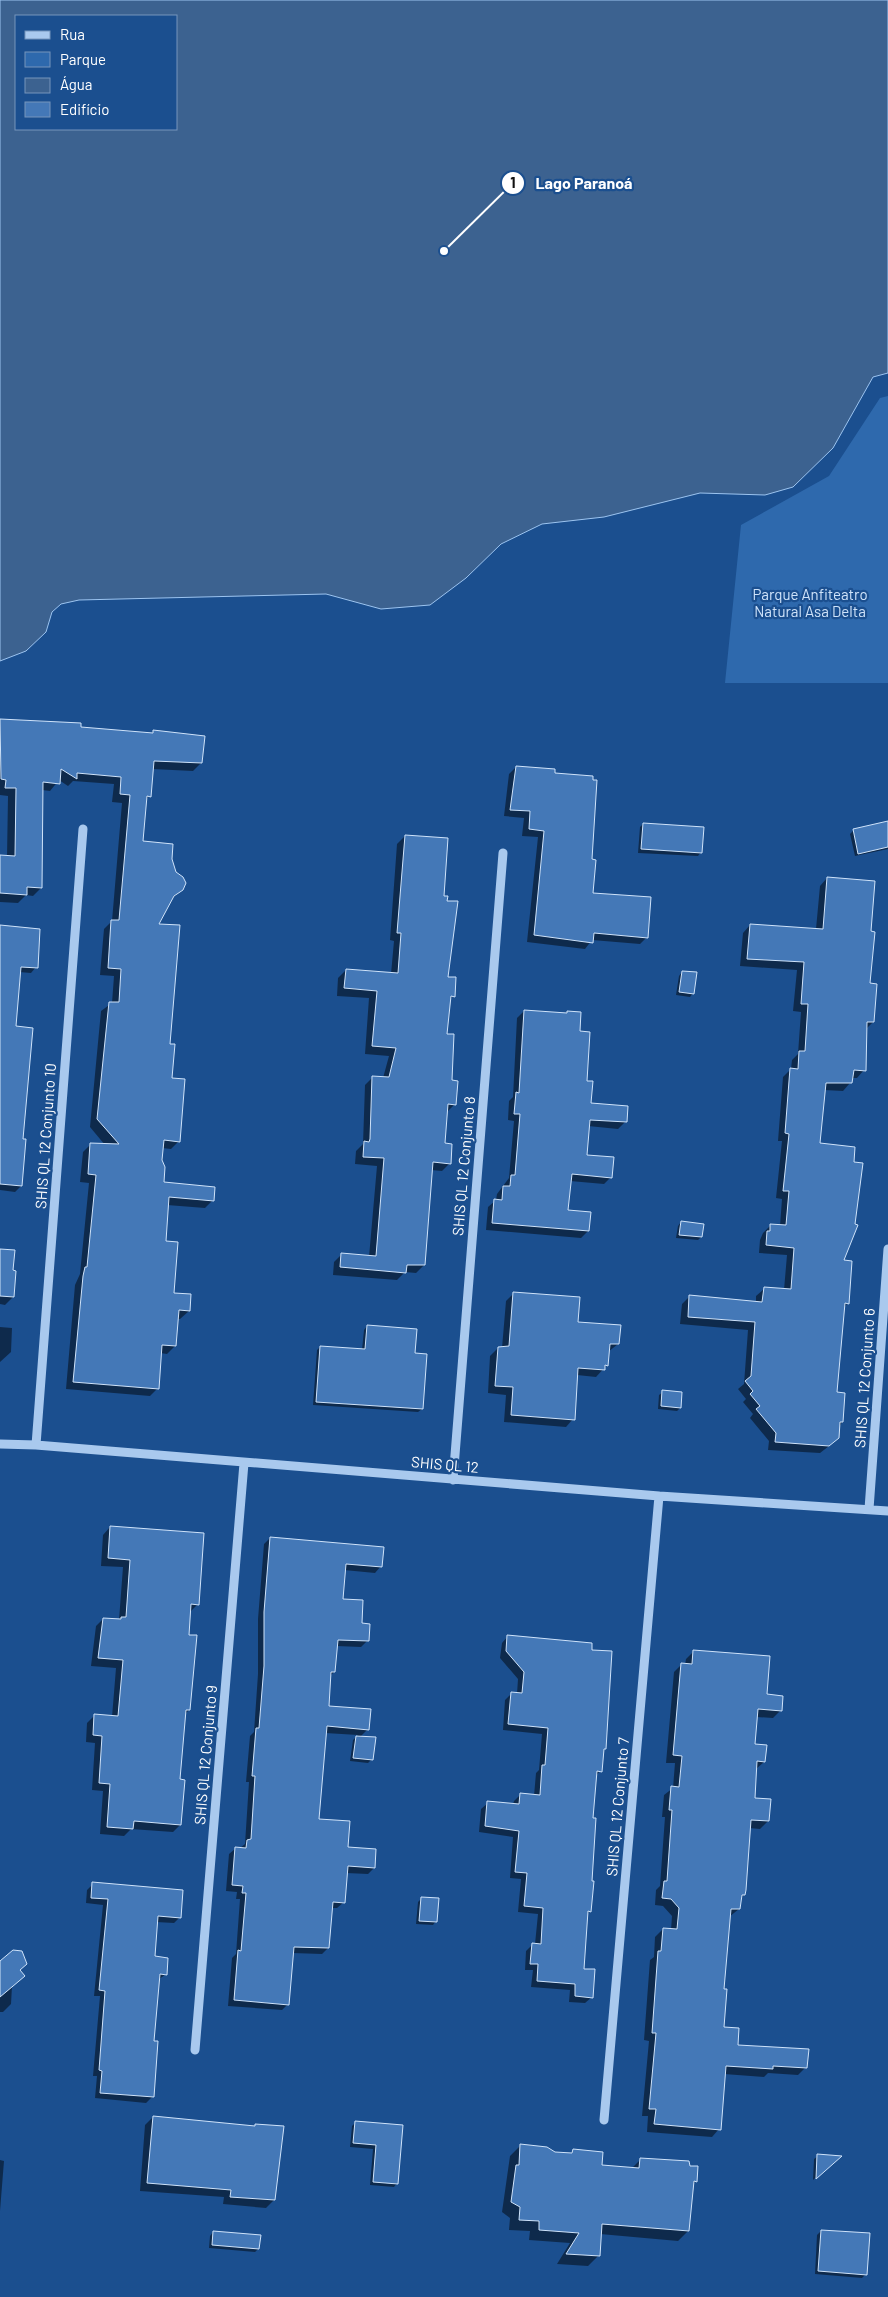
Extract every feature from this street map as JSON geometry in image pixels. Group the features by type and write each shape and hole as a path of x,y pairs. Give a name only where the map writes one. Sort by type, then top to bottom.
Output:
{"street":[{"name":"SHIS QL 12 Conjunto 10","path":"36,1445 84,829"},
{"name":"SHIS QL 12 Conjunto 8","path":"453,1480 503,853"},
{"name":"SHIS QL 12 Conjunto 6","path":"869,1509 888,1249"},
{"name":"SHIS QL 12","path":"0,1444 36,1445 659,1496 888,1511"},
{"name":"SHIS QL 12 Conjunto 9","path":"195,2050 244,1463"},
{"name":"SHIS QL 12 Conjunto 7","path":"604,2120 659,1496"}],"green space":[{"name":"Parque Anfiteatro Natural Asa Delta","path":"888,396 888,683 725,683 741,525 829,476 880,398"}],"water":[{"path":"0,0 888,0 888,373 873,377 833,448 793,487 765,495 700,493 604,517 542,524 501,544 466,578 430,605 381,609 326,594 79,600 61,604 52,612 46,632 26,651 0,661"}],"building":[{"path":"0,719 81,723 81,727 153,733 153,730 205,736 202,763 154,761 151,797 147,796 143,841 173,844 172,859 176,872 183,877 186,883 183,890 174,896 159,924 180,925 170,1044 175,1044 172,1078 185,1079 180,1142 164,1140 162,1160 165,1167 164,1182 215,1187 214,1201 169,1197 166,1241 178,1242 174,1293 191,1294 190,1311 179,1310 176,1346 162,1345 159,1389 73,1382 83,1276 85,1267 87,1267 96,1175 88,1174 90,1143 119,1144 97,1119 109,1002 119,1002 121,969 108,968 111,920 119,920 130,795 120,794 121,777 77,773 77,779 61,769 60,784 43,782 42,888 27,887 27,895 0,893 0,855 15,856 16,788 5,788 6,780 1,779"},
{"path":"516,766 555,769 555,773 593,776 593,780 597,780 592,859 596,860 593,893 651,897 648,938 594,933 593,943 534,935 544,831 529,829 530,811 510,810"},
{"path":"888,821 888,847 858,854 853,829"},
{"path":"643,823 704,827 702,853 641,849"},
{"path":"405,835 448,838 444,896 448,896 447,901 458,901 448,977 456,977 455,997 451,996 447,1034 454,1034 452,1080 458,1081 456,1105 448,1104 445,1143 452,1144 451,1164 433,1162 425,1265 407,1265 406,1273 340,1267 341,1253 376,1256 384,1158 363,1157 364,1141 369,1142 370,1139 372,1076 389,1077 396,1048 372,1046 377,991 344,988 346,969 398,973 401,933 397,933"},
{"path":"827,877 875,881 871,931 875,932 870,983 877,984 874,1022 867,1022 866,1071 854,1070 852,1083 826,1083 820,1143 855,1147 854,1162 863,1163 855,1224 858,1225 844,1260 852,1261 849,1304 845,1303 837,1392 845,1393 843,1422 840,1422 839,1438 829,1446 775,1442 776,1433 756,1409 760,1406 750,1394 753,1391 745,1381 751,1376 755,1322 688,1317 689,1295 762,1302 764,1287 791,1289 794,1248 766,1245 767,1231 770,1231 770,1224 786,1225 789,1191 783,1191 789,1134 785,1133 790,1068 798,1069 799,1051 805,1051 808,1004 801,1004 804,962 747,959 750,924 823,929"},
{"path":"0,925 40,929 38,968 21,967 16,1026 33,1028 23,1139 26,1139 22,1186 0,1184"},
{"path":"682,971 697,972 694,994 679,992"},
{"path":"524,1010 581,1012 580,1031 590,1032 587,1081 593,1081 591,1103 628,1106 627,1122 590,1120 587,1155 614,1157 612,1178 572,1174 568,1210 591,1212 589,1231 492,1223 494,1199 502,1200 503,1186 510,1186 511,1175 515,1175 520,1114 514,1114 516,1092 519,1093"},
{"path":"681,1221 704,1224 702,1237 679,1235"},
{"path":"0,1249 15,1250 13,1270 16,1271 14,1297 0,1296"},
{"path":"513,1292 580,1297 578,1322 621,1325 619,1344 610,1344 608,1366 605,1365 605,1370 578,1368 575,1420 511,1415 513,1387 495,1386 498,1347 509,1346"},
{"path":"367,1325 417,1329 415,1353 427,1354 423,1409 316,1402 320,1346 365,1349"},
{"path":"662,1390 682,1392 681,1408 661,1406"},
{"path":"110,1526 204,1533 199,1605 191,1604 189,1635 197,1635 190,1710 186,1710 180,1779 185,1780 181,1825 134,1821 133,1829 107,1827 110,1784 99,1783 102,1736 93,1735 94,1714 118,1716 123,1660 98,1658 103,1618 121,1619 121,1617 126,1617 130,1560 108,1558"},
{"path":"270,1537 384,1547 382,1567 346,1564 343,1599 363,1600 362,1623 370,1624 369,1641 338,1640 335,1672 331,1672 329,1706 371,1709 369,1730 327,1726 319,1819 350,1821 348,1847 376,1849 375,1868 348,1866 345,1903 333,1902 329,1948 294,1947 289,2005 234,2000 238,1950 241,1951 246,1893 242,1893 243,1886 232,1885 235,1847 246,1848 247,1840 251,1839 255,1776 252,1776 256,1728 259,1728 264,1666 264,1612"},
{"path":"507,1635 592,1643 592,1650 612,1651 606,1749 604,1749 602,1772 597,1771 593,1818 596,1818 592,1881 594,1881 591,1912 588,1911 584,1969 595,1969 593,1998 575,1996 575,1984 537,1981 538,1964 530,1964 532,1943 541,1944 543,1908 524,1906 527,1873 515,1872 519,1831 485,1826 487,1801 519,1804 520,1793 540,1795 542,1765 545,1765 548,1728 508,1724 511,1692 522,1693 524,1672 506,1651"},
{"path":"693,1650 770,1656 767,1694 783,1696 782,1711 758,1709 755,1744 767,1745 765,1762 757,1761 755,1798 771,1799 769,1821 751,1820 745,1895 742,1895 740,1909 731,1909 724,1989 727,1989 724,2027 739,2028 738,2045 809,2049 807,2068 773,2066 773,2069 726,2066 721,2130 654,2124 656,2109 649,2109 656,2033 652,2033 658,1951 661,1951 663,1928 677,1929 679,1908 671,1899 662,1898 664,1881 667,1881 672,1810 669,1810 671,1786 679,1787 682,1756 673,1755 681,1663 692,1664"},
{"path":"356,1736 376,1737 373,1760 353,1758"},
{"path":"92,1882 183,1890 181,1918 158,1916 155,1956 168,1958 167,1975 160,1974 154,2041 158,2041 154,2097 100,2093 102,2071 99,2070 105,1991 99,1990 108,1899 91,1898"},
{"path":"421,1897 439,1898 437,1922 419,1921"},
{"path":"13,1950 22,1951 27,1964 20,1970 25,1976 0,1997 0,1961"},
{"path":"153,2116 255,2126 255,2124 284,2126 275,2200 230,2197 231,2190 147,2183"},
{"path":"355,2121 403,2125 398,2184 373,2182 376,2145 353,2143"},
{"path":"520,2144 547,2147 555,2152 572,2153 573,2149 603,2152 602,2165 639,2168 640,2158 689,2161 690,2166 698,2166 697,2182 694,2181 689,2231 602,2224 600,2256 566,2254 579,2233 539,2230 539,2221 519,2220 520,2207 511,2202 516,2165 519,2165"},
{"path":"817,2154 842,2156 816,2179"},
{"path":"821,2230 870,2233 867,2275 818,2271"},
{"path":"213,2231 261,2235 259,2249 212,2245"}],"place":[{"name":"Lago Paranoá","path":"444,251"}]}
